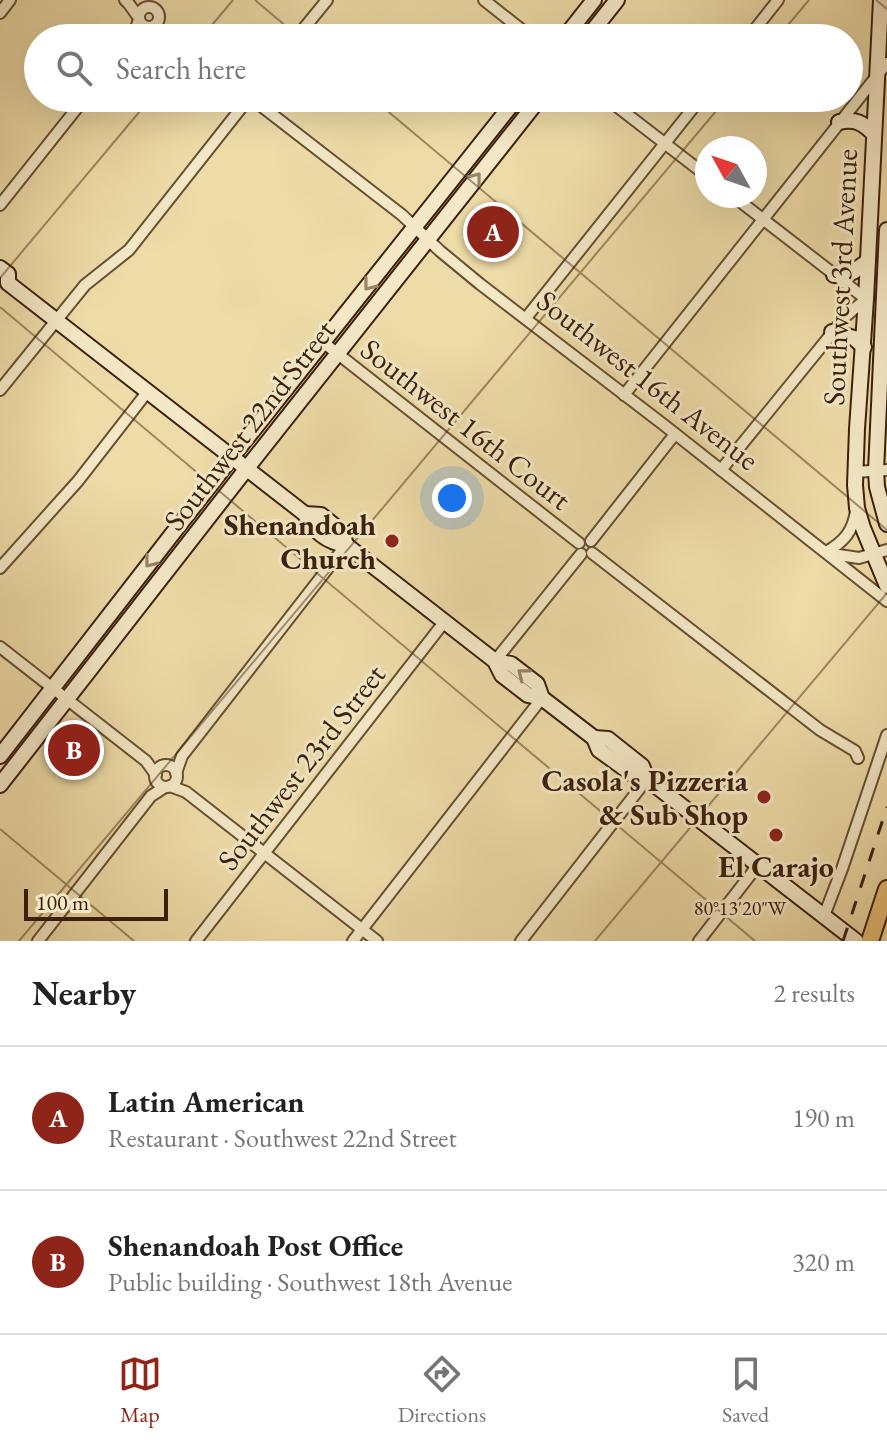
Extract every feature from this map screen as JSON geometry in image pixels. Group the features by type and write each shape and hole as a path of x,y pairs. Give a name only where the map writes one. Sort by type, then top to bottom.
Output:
{"highway":[{"path":"870,941 887,889"}],"main road":[{"path":"575,24 594,0"},
{"path":"598,24 617,0"},
{"name":"Southwest 3rd Avenue","path":"880,552 857,508 855,472 881,0"},
{"name":"Southwest 22nd Street","path":"0,756 506,112"},
{"name":"Southwest 22nd Street","path":"0,785 529,112"},
{"path":"839,122 858,121 874,134"},
{"name":"Southwest 3rd Avenue","path":"887,230 882,446 877,487 887,523"},
{"path":"834,275 853,272 868,261"},
{"path":"0,268 8,274 4,283 247,468 305,514 311,526 333,543 346,545 495,661 502,675 520,689 528,695 542,698 594,738 599,750 635,776 647,779 856,941"},
{"path":"866,299 883,300"},
{"path":"832,332 854,338 864,347"},
{"path":"880,552 887,586"}],"street":[{"path":"0,13 10,0"},
{"path":"307,24 327,0"},
{"path":"484,0 514,24"},
{"path":"759,24 778,0"},
{"path":"127,2 153,24"},
{"path":"145,18 157,24 161,2"},
{"path":"141,24 161,2"},
{"path":"159,16 163,24"},
{"path":"863,92 887,63"},
{"path":"0,205 74,112"},
{"path":"0,390 85,285 129,250 239,112"},
{"name":"Southwest 16th Avenue","path":"268,112 415,226 480,284 887,601"},
{"path":"624,112 695,167"},
{"path":"526,318 690,112"},
{"path":"624,395 847,112"},
{"path":"721,470 832,332 866,299 748,208"},
{"name":"Southwest 16th Court","path":"324,343 831,737 832,742 842,750 876,772"},
{"path":"0,568 78,481 148,391"},
{"path":"495,661 675,434"},
{"path":"855,472 881,470"},
{"path":"826,552 848,535 857,508"},
{"path":"38,941 346,545"},
{"path":"826,552 853,558 880,552"},
{"name":"Southwest 23rd Street","path":"196,941 445,621"},
{"path":"0,647 377,941"},
{"path":"353,941 542,698"},
{"path":"824,916 887,735"},
{"path":"521,941 647,779"},
{"path":"699,941 758,865"}],"railway":[{"path":"843,941 887,807"}],"place":[{"name":"Latin American","path":"493,232"},
{"name":"Shenandoah Church","path":"392,541"},
{"name":"Shenandoah Post Office","path":"74,750"},
{"name":"Casola's Pizzeria & Sub Shop","path":"764,797"},
{"name":"El Carajo","path":"776,835"}]}
